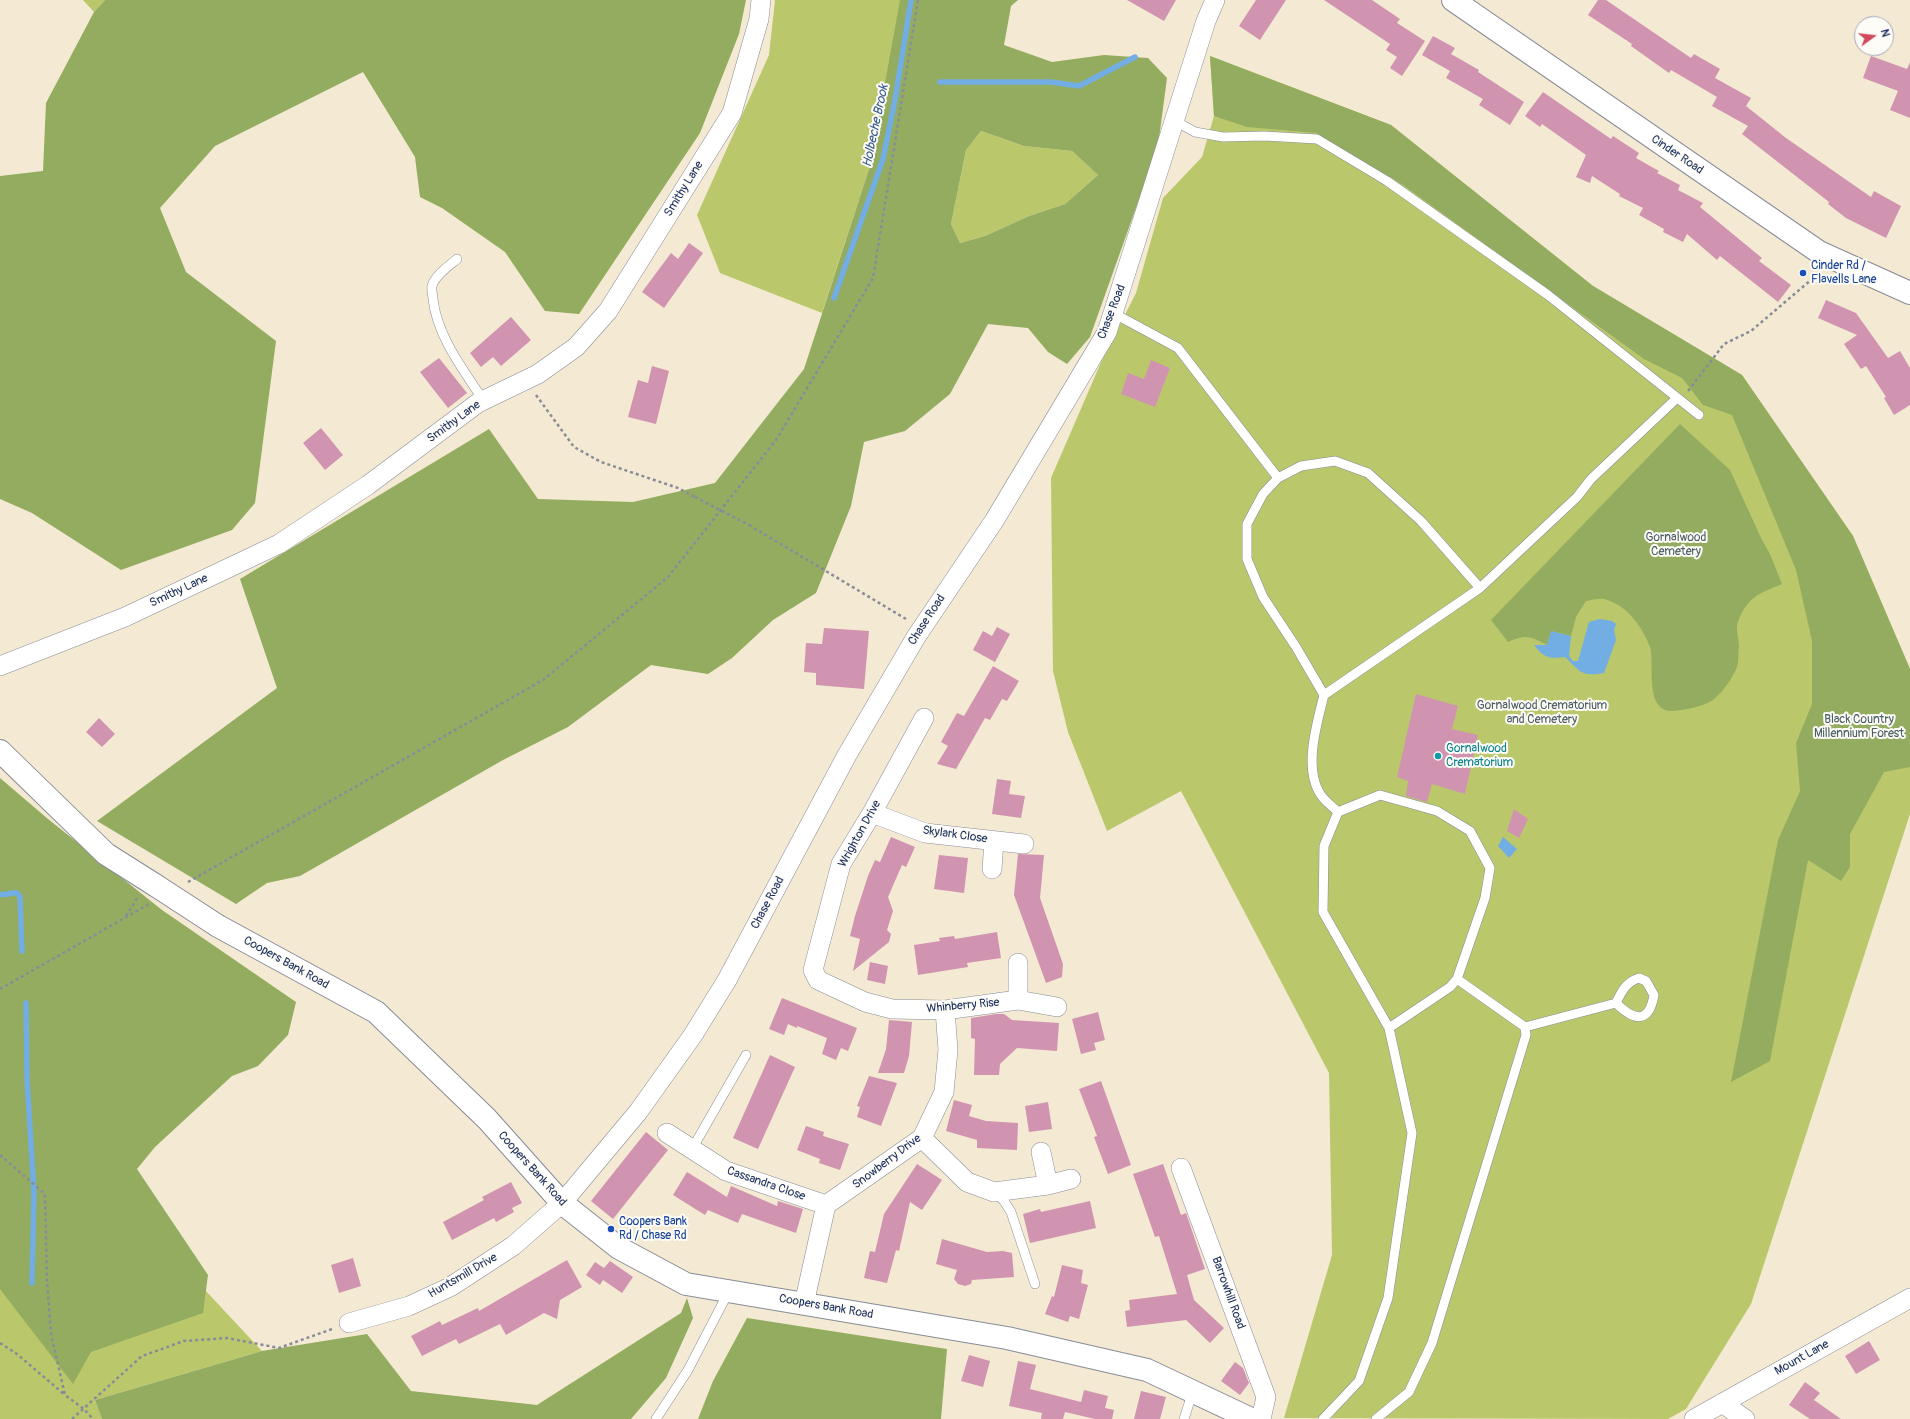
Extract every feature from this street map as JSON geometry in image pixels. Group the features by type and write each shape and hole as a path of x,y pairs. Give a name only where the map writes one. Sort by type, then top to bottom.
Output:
{"street":[{"name":"Smithy Lane","path":"0,666 125,617 279,544 368,485 483,400 538,374 576,347 608,311 732,113 759,20 761,0"},
{"name":"Chase Road","path":"562,1203 638,1112 693,1035 716,998 847,755 925,622 998,514 1107,332 1206,21 1215,0"},
{"name":"Cinder Road","path":"1453,0 1819,252 1910,293"},
{"name":"Wrighton Drive","path":"818,980 813,970 841,864 872,813 924,718"},
{"name":"Coopers Bank Road","path":"0,751 106,854 154,893 376,1012 487,1119 562,1203 619,1248 686,1284 1007,1338 1147,1370 1251,1419"},
{"name":"Skylark Close","path":"872,813 925,833 1024,844"},
{"name":"Skylark Close","path":"992,869 994,841"},
{"path":"1018,963 1018,1000"},
{"name":"Whinberry Rise","path":"818,980 865,1002 892,1009 945,1010 1018,1000 1057,1007"},
{"name":"Snowberry Drive","path":"826,1205 922,1138 944,1092 948,1050 945,1010"},
{"name":"Cassandra Close","path":"667,1132 726,1171 826,1205"},
{"path":"922,1138 967,1182 994,1192 1048,1185 1071,1179"},
{"path":"1042,1152 1048,1185"},
{"name":"Barrowhill Road","path":"1182,1168 1266,1397 1261,1419"},
{"name":"Huntsmill Drive","path":"349,1323 409,1306 450,1287 513,1246 562,1203"},
{"path":"804,1304 826,1205"},
{"name":"Mount Lane","path":"1694,1419 1910,1298"},
{"path":"1722,1403 1745,1419"}],"lane":[{"path":"1175,121 1196,132 1223,137 1264,136 1317,139 1387,181 1548,295 1699,415"},
{"path":"457,259 438,276 432,287 434,303 439,324 452,351 483,400"},
{"path":"1113,313 1178,348 1278,478"},
{"path":"1338,812 1319,794 1312,777 1314,736 1324,695 1480,588 1578,497 1591,479 1678,399"},
{"path":"1324,695 1296,647 1263,597 1246,559 1247,524 1263,494 1278,478 1301,466 1335,461 1368,473 1421,520 1480,588"},
{"path":"1323,1419 1359,1381 1388,1298 1412,1133 1390,1028 1323,912 1324,846 1338,812 1380,795 1437,811 1470,831 1490,868 1485,898 1457,979 1450,987 1390,1028"},
{"path":"1639,978 1646,981 1654,995 1649,1011 1642,1016 1636,1017 1629,1015 1616,1003 1623,988 1631,980 1639,978"},
{"path":"1376,1419 1409,1392 1432,1343 1526,1035 1525,1027 1457,979"},
{"path":"1525,1027 1616,1003"},
{"path":"692,1149 746,1055"},
{"path":"994,1192 1004,1201 1011,1212 1034,1284"},
{"path":"656,1419 688,1370 729,1291"},
{"path":"1184,1419 1193,1392"}],"path":[{"path":"181,885 542,680 668,577 776,440 873,278 918,0"},
{"path":"1678,399 1724,344 1751,331 1835,259"},
{"path":"525,380 574,446 602,462 678,488 749,525 907,619 925,622"},
{"path":"0,989 154,893"},
{"path":"0,1155 44,1194 47,1280 51,1334 65,1395"},
{"path":"72,1419 142,1356 184,1341 227,1338 279,1348 349,1323"},
{"path":"0,1343 17,1354 65,1395 84,1409 93,1419"}],"green space":[{"path":"83,0 105,0 94,12"},
{"path":"105,0 746,0 739,34 700,133 579,314 545,311 505,252 442,208 420,197 415,157 363,72 215,146 160,208 186,272 276,341 255,503 232,530 121,570 32,513 0,499 0,176 43,171 46,103 94,12"},
{"path":"775,0 902,0 870,166 822,313 720,273 697,215 769,55"},
{"path":"900,0 1018,0 1011,6 1004,45 1052,62 1104,55 1148,58 1167,78 1158,146 1090,337 1067,364 1048,352 1028,328 988,324 950,394 905,431 864,442 851,506 816,593 773,620 732,658 708,674 651,665 568,727 503,760 300,876 267,883 236,904 97,821 277,688 240,579 489,429 538,499 633,502 715,483 804,369 870,166","holes":["981,131 1024,146 1072,151 1098,175 1065,204 1029,216 985,236 960,243 951,224 966,150"]},
{"name":"Gornalwood Crematorium and Cemetery","path":"1210,56 1391,125 1593,286 1742,375 1853,536 1910,669 1910,814 1751,1304 1686,1409 1668,1419 1284,1418 1332,1255 1329,1073 1181,791 1107,831 1068,732 1053,671 1051,478 1102,360 1136,293 1163,198 1202,157 1214,116"},
{"name":"Black Country Millennium Forest","path":"1210,56 1391,125 1593,286 1742,375 1853,536 1910,669 1910,767 1884,772 1850,834 1850,867 1841,881 1808,860 1770,1061 1731,1082 1778,840 1800,791 1796,743 1812,704 1812,641 1796,570 1732,415 1703,405 1682,378 1644,359 1403,185 1316,133 1247,127 1214,116"},
{"path":"981,131 1024,146 1072,151 1098,175 1065,204 1029,216 985,236 960,243 951,224 966,150"},
{"name":"Gornalwood Cemetery","path":"1680,424 1730,470 1762,540 1770,554 1782,584 1755,597 1750,601 1742,614 1737,627 1739,646 1737,667 1721,692 1711,702 1706,704 1671,711 1663,709 1657,703 1654,695 1652,685 1651,654 1647,639 1633,617 1620,606 1604,599 1586,601 1576,617 1571,636 1551,631 1547,645 1528,637 1519,638 1508,642 1491,620"},
{"path":"0,778 48,819 162,910 296,1002 288,1035 258,1066 232,1076 155,1147 137,1169 208,1275 203,1313 91,1352 73,1384 0,1289"},
{"path":"0,1071 262,1351 95,1400 102,1419 0,1419"},
{"path":"687,1298 693,1318 666,1378 631,1419 102,1419 95,1400 262,1351 367,1334 411,1391 537,1405 681,1313"},
{"path":"747,1318 947,1349 941,1419 698,1419 713,1381"}],"water":[{"path":"1600,619 1612,621 1616,624 1614,630 1616,640 1604,673 1586,674 1578,670 1565,657 1547,657 1534,645 1547,645 1551,631 1571,636 1569,656 1573,661 1578,661 1589,622"},
{"path":"1503,837 1517,849 1509,858 1498,846"}],"building":[{"path":"1127,0 1176,0 1164,21"},
{"path":"1256,0 1286,0 1260,40 1239,26"},
{"path":"1324,0 1372,0 1400,19 1397,23 1425,41 1402,76 1390,68 1397,57 1386,50 1390,44"},
{"path":"1598,0 1606,0 1691,58 1694,54 1720,69 1715,78 1751,98 1746,106 1786,138 1871,197 1874,191 1901,206 1886,238 1846,218 1828,204 1829,202 1742,134 1748,126 1712,106 1717,97 1671,70 1669,73 1631,46 1632,44 1588,15"},
{"path":"1433,36 1455,48 1451,54 1479,70 1478,72 1524,102 1510,125 1479,105 1483,99 1446,78 1450,71 1422,55"},
{"path":"1871,56 1907,69 1910,62 1910,118 1890,110 1898,91 1863,78"},
{"path":"1543,92 1611,139 1613,136 1639,153 1636,158 1659,171 1657,173 1680,185 1678,190 1703,203 1700,207 1762,258 1759,261 1791,285 1778,302 1720,256 1717,260 1687,234 1683,242 1663,232 1664,229 1639,215 1643,208 1619,196 1620,194 1592,176 1590,183 1576,177 1586,155 1542,124 1540,127 1525,116"},
{"path":"689,243 703,253 664,308 642,292 671,253 678,259"},
{"path":"1826,300 1856,313 1888,358 1900,351 1910,368 1910,405 1894,415 1884,398 1886,397 1866,366 1861,369 1844,344 1857,335 1818,318"},
{"path":"511,317 531,340 501,366 493,357 481,367 470,353"},
{"path":"439,358 467,393 448,408 420,372"},
{"path":"1151,360 1170,368 1155,407 1121,394 1128,373 1144,379"},
{"path":"652,366 669,371 656,424 628,417 638,380 648,383"},
{"path":"321,428 343,455 325,470 303,443"},
{"path":"997,627 1010,634 995,662 973,650 983,631 992,636"},
{"path":"824,628 869,631 864,689 816,685 816,673 804,672 806,643 822,644"},
{"path":"993,666 1019,681 1007,701 1002,699 990,720 985,718 956,769 937,764 948,746 941,742 957,713 964,716"},
{"name":"Gornalwood Crematorium","path":"1416,694 1458,706 1452,729 1478,735 1465,794 1432,784 1427,802 1406,796 1408,781 1397,777"},
{"path":"99,718 115,734 102,747 86,732"},
{"path":"997,779 1011,781 1009,794 1025,796 1021,818 992,814"},
{"path":"1514,809 1528,819 1519,838 1507,831"},
{"path":"891,837 915,847 906,867 902,865 888,897 893,911 887,930 891,934 889,942 853,971 860,939 850,936 855,916 868,876 875,860 880,862"},
{"path":"1018,854 1044,855 1040,898 1063,964 1062,977 1046,983 1014,895"},
{"path":"939,855 968,858 964,893 934,889"},
{"path":"997,932 1001,958 967,963 968,967 918,975 914,945 940,941 939,938 954,936 955,939"},
{"path":"870,962 888,966 885,984 867,980"},
{"path":"782,998 857,1028 848,1051 841,1048 836,1060 822,1054 827,1038 788,1024 784,1035 769,1029"},
{"path":"1098,1012 1105,1040 1094,1043 1096,1050 1081,1054 1072,1019"},
{"path":"1004,1014 1012,1020 1059,1023 1057,1051 1017,1048 1000,1064 999,1075 974,1075 975,1039 971,1038 971,1018"},
{"path":"889,1020 912,1022 909,1056 904,1073 878,1073 886,1049"},
{"path":"770,1055 795,1067 758,1149 733,1138"},
{"path":"869,1076 897,1083 881,1126 857,1117 860,1107 857,1106"},
{"path":"1101,1081 1131,1165 1108,1174 1094,1137 1097,1136 1079,1089"},
{"path":"954,1100 972,1105 969,1116 986,1121 1018,1123 1017,1150 977,1148 977,1140 946,1131"},
{"path":"1048,1102 1052,1129 1029,1132 1025,1106"},
{"path":"806,1126 824,1132 823,1136 849,1144 840,1170 819,1163 820,1159 797,1150"},
{"path":"646,1132 668,1150 613,1219 591,1201"},
{"path":"917,1164 942,1180 922,1210 910,1202 899,1251 896,1250 887,1283 864,1278 870,1251 875,1252 884,1214"},
{"path":"1163,1164 1181,1215 1186,1213 1205,1269 1187,1275 1194,1300 1224,1328 1210,1343 1186,1320 1127,1327 1125,1311 1130,1310 1129,1300 1177,1294 1159,1236 1155,1237 1133,1174"},
{"path":"687,1172 727,1197 731,1186 777,1206 778,1201 803,1209 796,1233 742,1214 738,1223 708,1210 705,1215 673,1195"},
{"path":"511,1182 522,1203 512,1208 514,1212 496,1222 494,1218 452,1240 443,1222 484,1200 482,1197"},
{"path":"1090,1201 1096,1228 1030,1243 1023,1214 1040,1209 1041,1212"},
{"path":"942,1239 987,1252 1003,1251 1012,1253 1014,1277 972,1280 971,1284 965,1286 958,1284 954,1279 957,1270 936,1264"},
{"path":"353,1258 361,1286 339,1293 331,1265"},
{"path":"567,1260 582,1287 560,1300 557,1319 544,1313 506,1335 500,1324 459,1344 456,1339 422,1356 411,1336 440,1321 442,1325 478,1308 479,1311"},
{"path":"610,1261 633,1277 622,1293 603,1280 600,1285 586,1275 595,1262 604,1268"},
{"path":"1062,1265 1083,1270 1081,1283 1088,1285 1079,1319 1070,1316 1068,1322 1045,1314 1052,1296 1054,1297"},
{"path":"1869,1341 1880,1360 1856,1374 1845,1356"},
{"path":"969,1355 990,1361 983,1387 961,1381"},
{"path":"1018,1361 1036,1365 1030,1389 1081,1402 1084,1390 1108,1396 1105,1408 1114,1410 1112,1419 1095,1419 1065,1412 1063,1419 1041,1419 1042,1413 1009,1406"},
{"path":"1235,1362 1243,1368 1249,1383 1240,1395 1221,1381"},
{"path":"1805,1382 1820,1393 1814,1400 1841,1419 1810,1419 1789,1405"},
{"path":"1141,1391 1166,1397 1160,1419 1134,1419"}],"waterway":[{"name":"Holbeche Brook","path":"834,298 883,159 895,100 911,0"},
{"path":"940,82 1051,82 1079,86 1135,57"},
{"path":"0,894 4,895 17,893 20,897 22,951"},
{"path":"26,1003 27,1079 34,1193 32,1283"}],"place":[{"name":"Cinder Rd / Flavells Lane","path":"1803,273"},
{"name":"Gornalwood Crematorium","path":"1438,756"},
{"name":"Coopers Bank Rd / Chase Rd","path":"611,1229"}]}
